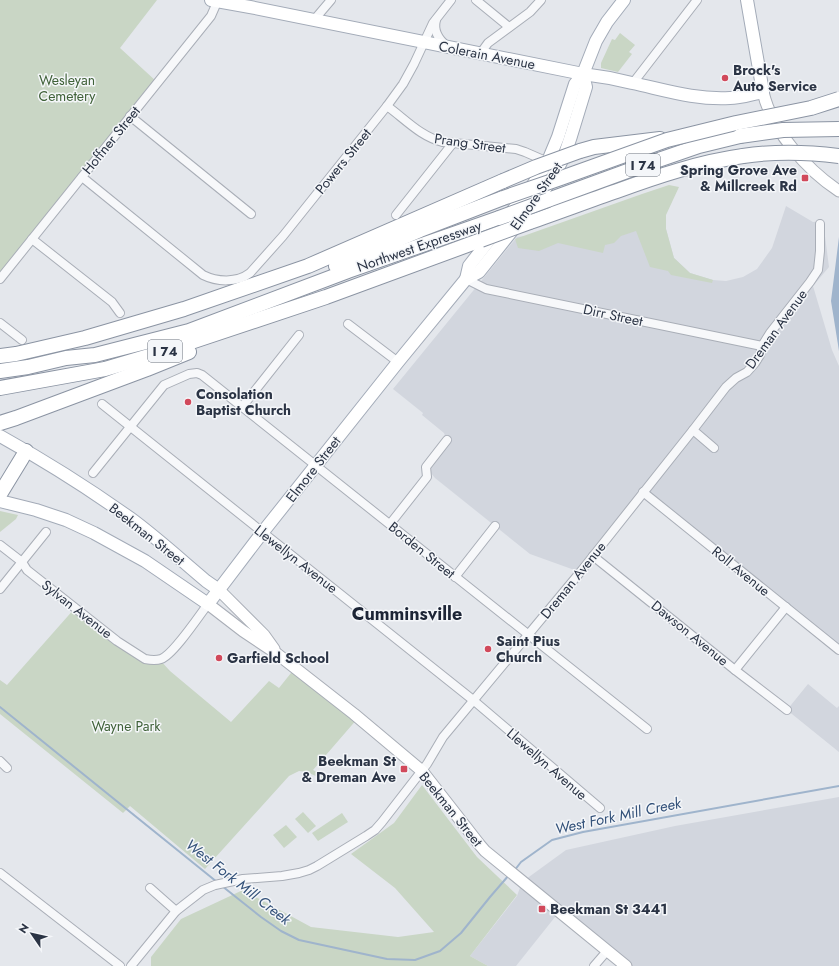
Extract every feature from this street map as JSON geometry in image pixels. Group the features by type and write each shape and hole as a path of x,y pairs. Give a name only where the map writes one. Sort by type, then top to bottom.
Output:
{"highway":[{"path":"257,306 293,285 420,230 503,198 667,140 736,123 811,108 839,99"},
{"name":"Northwest Expressway","path":"0,371 28,367 66,358 95,355 189,330 348,271 699,146 740,136 783,130 839,129"},
{"path":"0,356 23,346 85,338 184,309 308,266 536,167 580,151 594,147 717,132 740,136"},
{"name":"Northwest Expressway","path":"0,388 105,369 190,343 326,297 646,180 692,166 754,154 811,153 839,156"},
{"path":"364,242 479,207"},
{"path":"0,423 147,369 326,297"},
{"path":"0,494 16,470 26,451"}],"main road":[{"name":"Colerain Avenue","path":"215,0 480,54 633,83 684,95 730,98 763,92"},
{"name":"Elmore Street","path":"208,604 262,533 466,279 469,266 531,188 553,164 556,143 575,84 583,74 596,41 607,22 624,0"},
{"path":"747,0 763,92 779,130 798,154 822,179 839,192"},
{"name":"Beekman Street","path":"0,436 84,486 130,518 219,590 264,635 276,653"},
{"name":"Beekman Street","path":"0,500 66,520 94,533 145,561 208,604 243,632 276,653 422,771 485,851 626,966"}],"street":[{"name":"Hoffner Street","path":"0,279 211,16 215,0"},
{"path":"314,20 331,0"},
{"name":"Powers Street","path":"82,177 203,275 220,280 244,278 250,274 283,236 387,106 406,79 418,57 433,23 451,0"},
{"path":"476,0 509,27"},
{"path":"480,54 488,43 530,12 541,0"},
{"path":"633,83 697,0"},
{"path":"437,17 435,26 436,34 441,41 449,47"},
{"name":"Prang Street","path":"387,106 430,138 443,142 512,149 525,152 553,164"},
{"path":"130,116 251,214"},
{"path":"396,215 453,143"},
{"name":"Dreman Avenue","path":"131,966 176,911 203,890 243,879 299,873 317,866 375,830 422,771 443,737 593,556 726,387 736,378 747,372 760,355 762,346 770,334 818,270 820,224"},
{"path":"32,239 112,302 120,313"},
{"name":"Dirr Street","path":"466,279 486,289 762,346"},
{"path":"0,322 23,346"},
{"path":"348,324 398,362"},
{"path":"242,407 300,335"},
{"name":"Borden Street","path":"130,427 164,385 189,374 197,373 202,375 647,729"},
{"name":"Llewellyn Avenue","path":"102,404 473,700 600,808"},
{"path":"93,473 130,427"},
{"path":"693,430 714,448"},
{"path":"390,524 427,477 426,467 447,440"},
{"name":"Roll Avenue","path":"643,492 839,650"},
{"path":"455,577 495,526"},
{"path":"0,589 46,532"},
{"name":"Sylvan Avenue","path":"0,545 22,562 27,570 122,645 145,659 160,660"},
{"name":"Dawson Avenue","path":"593,556 787,710"},
{"name":"Elmore Street","path":"160,660 171,652 208,604"},
{"path":"735,670 786,607"},
{"path":"0,761 7,768"},
{"path":"1,875 120,966"},
{"path":"150,888 176,911"},
{"path":"594,966 607,951"}],"shaded area":[{"path":"786,206 813,222 823,221 829,267 813,286 832,350 839,366 839,650 644,492 580,572 530,554 435,478 426,467 447,440 444,433 422,415 423,413 393,389 517,237 666,218 666,229 674,258 690,273 713,280 726,281 743,277 757,269 772,248"},
{"path":"808,684 837,708 839,706 839,752 787,710"},
{"path":"839,797 839,966 626,966 559,912 516,966 488,966 470,956 517,896 522,882 566,850 675,826"}],"green space":[{"name":"Wesleyan Cemetery","path":"0,0 157,0 120,48 157,82 0,279"},
{"path":"620,33 635,45 629,52 632,54 618,72 601,68 601,63 612,39 615,40"},
{"path":"669,185 679,187 666,215 666,229 674,258 690,273 713,280 712,283 671,275 668,271 650,267 636,231 621,236 614,243 605,245 603,253 558,243 539,251 518,248 515,239"},
{"path":"0,511 18,515 16,519 0,532"},
{"name":"Wayne Park","path":"75,608 145,659 160,660 170,671 231,722 269,681 279,688 295,668 358,718 313,770 325,776 322,779 307,772 299,771 289,776 205,869 130,806 123,813 0,714 0,680 7,685"},
{"path":"422,785 477,857 517,895 470,956 488,966 151,966 151,957 181,919 243,890 311,927 398,937 434,932 395,888 351,854 394,823"},
{"path":"303,812 316,826 308,833 295,819"},
{"path":"342,813 348,822 318,841 312,833"},
{"path":"286,825 297,837 284,848 273,835"}],"water":[{"path":"839,237 839,351 831,301"}],"waterway":[{"name":"West Fork Mill Creek","path":"0,707 217,882"},
{"name":"West Fork Mill Creek","path":"514,871 521,862 552,840 583,832 839,786"},
{"name":"West Fork Mill Creek","path":"222,886 261,917 281,931 299,940 387,959 415,960 440,951 461,933 509,875"}],"place":[{"name":"Brock's Auto Service","path":"725,78"},
{"name":"Spring Grove Ave & Millcreek Rd","path":"805,178"},
{"name":"Consolation Baptist Church","path":"188,402"},
{"name":"Saint Pius Church","path":"488,649"},
{"name":"Garfield School","path":"219,658"},
{"name":"Beekman St & Dreman Ave","path":"404,769"},
{"name":"Beekman St 3441","path":"542,909"}],"district":[{"name":"Cumminsville","path":"407,614"}]}
